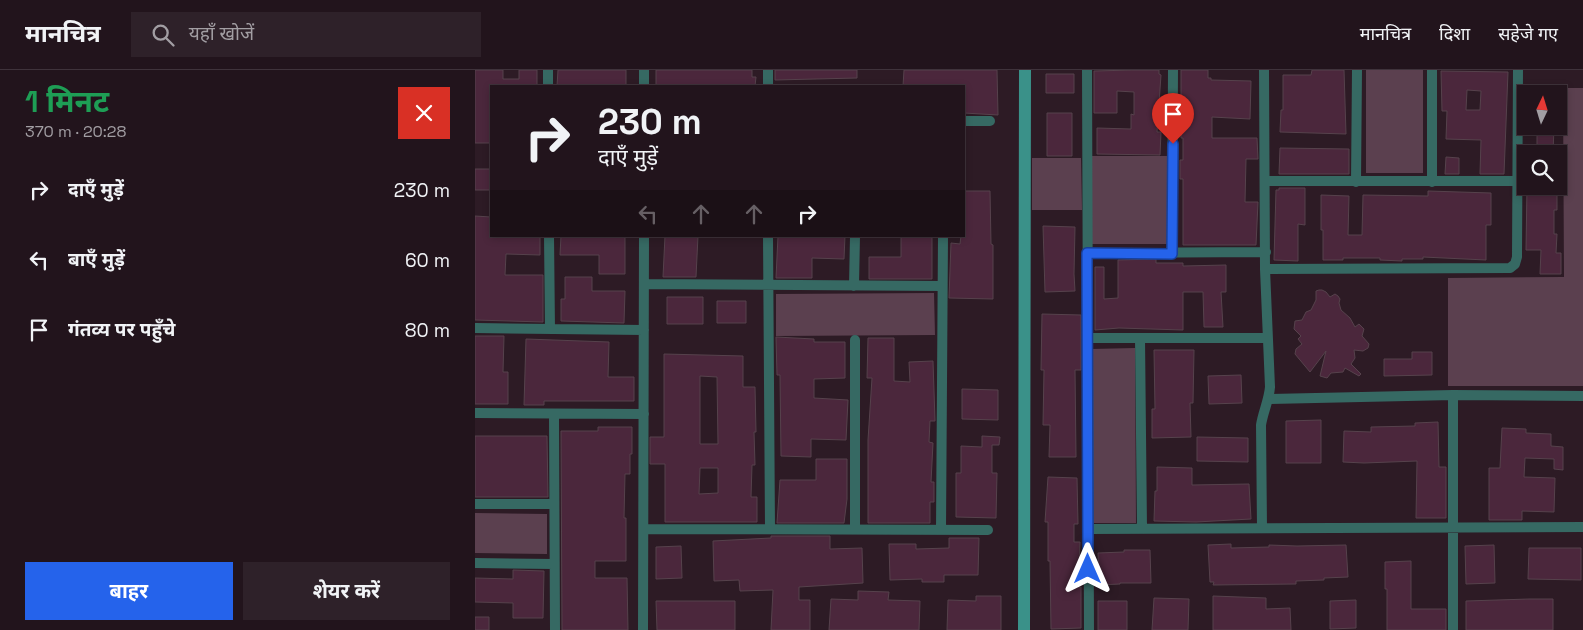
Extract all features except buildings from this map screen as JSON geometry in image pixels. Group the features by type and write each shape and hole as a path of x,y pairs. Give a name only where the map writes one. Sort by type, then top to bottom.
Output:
{"street":[{"path":"548,70 548,85"},
{"path":"644,70 644,85"},
{"path":"768,70 768,85"},
{"path":"1024,630 1025,70"},
{"path":"1087,70 1089,630"},
{"path":"1172,254 1173,70"},
{"path":"1262,528 1261,425 1262,412 1268,399 1270,387 1265,269 1264,70"},
{"path":"1356,182 1357,70"},
{"path":"1432,70 1433,182"},
{"path":"1517,145 1518,70"},
{"path":"965,121 990,121"},
{"path":"1265,181 1517,182"},
{"path":"1265,269 1510,268 1515,264 1517,257 1517,195"},
{"path":"549,237 549,329"},
{"path":"643,630 645,529 644,237"},
{"path":"768,237 769,530"},
{"path":"854,286 855,237"},
{"path":"941,530 943,237"},
{"path":"1087,253 1265,252"},
{"path":"644,284 942,286"},
{"path":"475,328 644,330"},
{"path":"1087,338 1268,338"},
{"path":"1140,338 1142,529"},
{"path":"855,340 855,530"},
{"path":"1268,399 1453,395 1583,396"},
{"path":"1453,395 1453,630"},
{"path":"475,413 645,414"},
{"path":"554,414 555,630"},
{"path":"475,504 553,504"},
{"path":"1088,529 1453,526 1583,527"},
{"path":"645,529 988,530"},
{"path":"475,563 554,564"}],"shaded area":[{"path":"1366,70 1423,70 1423,173 1366,173"},
{"path":"1567,88 1583,88 1583,386 1448,386 1448,278 1564,277 1564,195 1567,195 1567,145 1563,145 1563,135 1567,135"},
{"path":"1092,156 1167,156 1167,244 1092,244"},
{"path":"1032,158 1081,158 1082,210 1032,210"},
{"path":"934,293 935,335 776,336 776,294"},
{"path":"1135,348 1136,523 1092,523 1091,349"},
{"path":"475,513 547,514 547,554 475,553"}],"route":[{"path":"1088,569 1087,253 1172,254 1173,144"}]}
